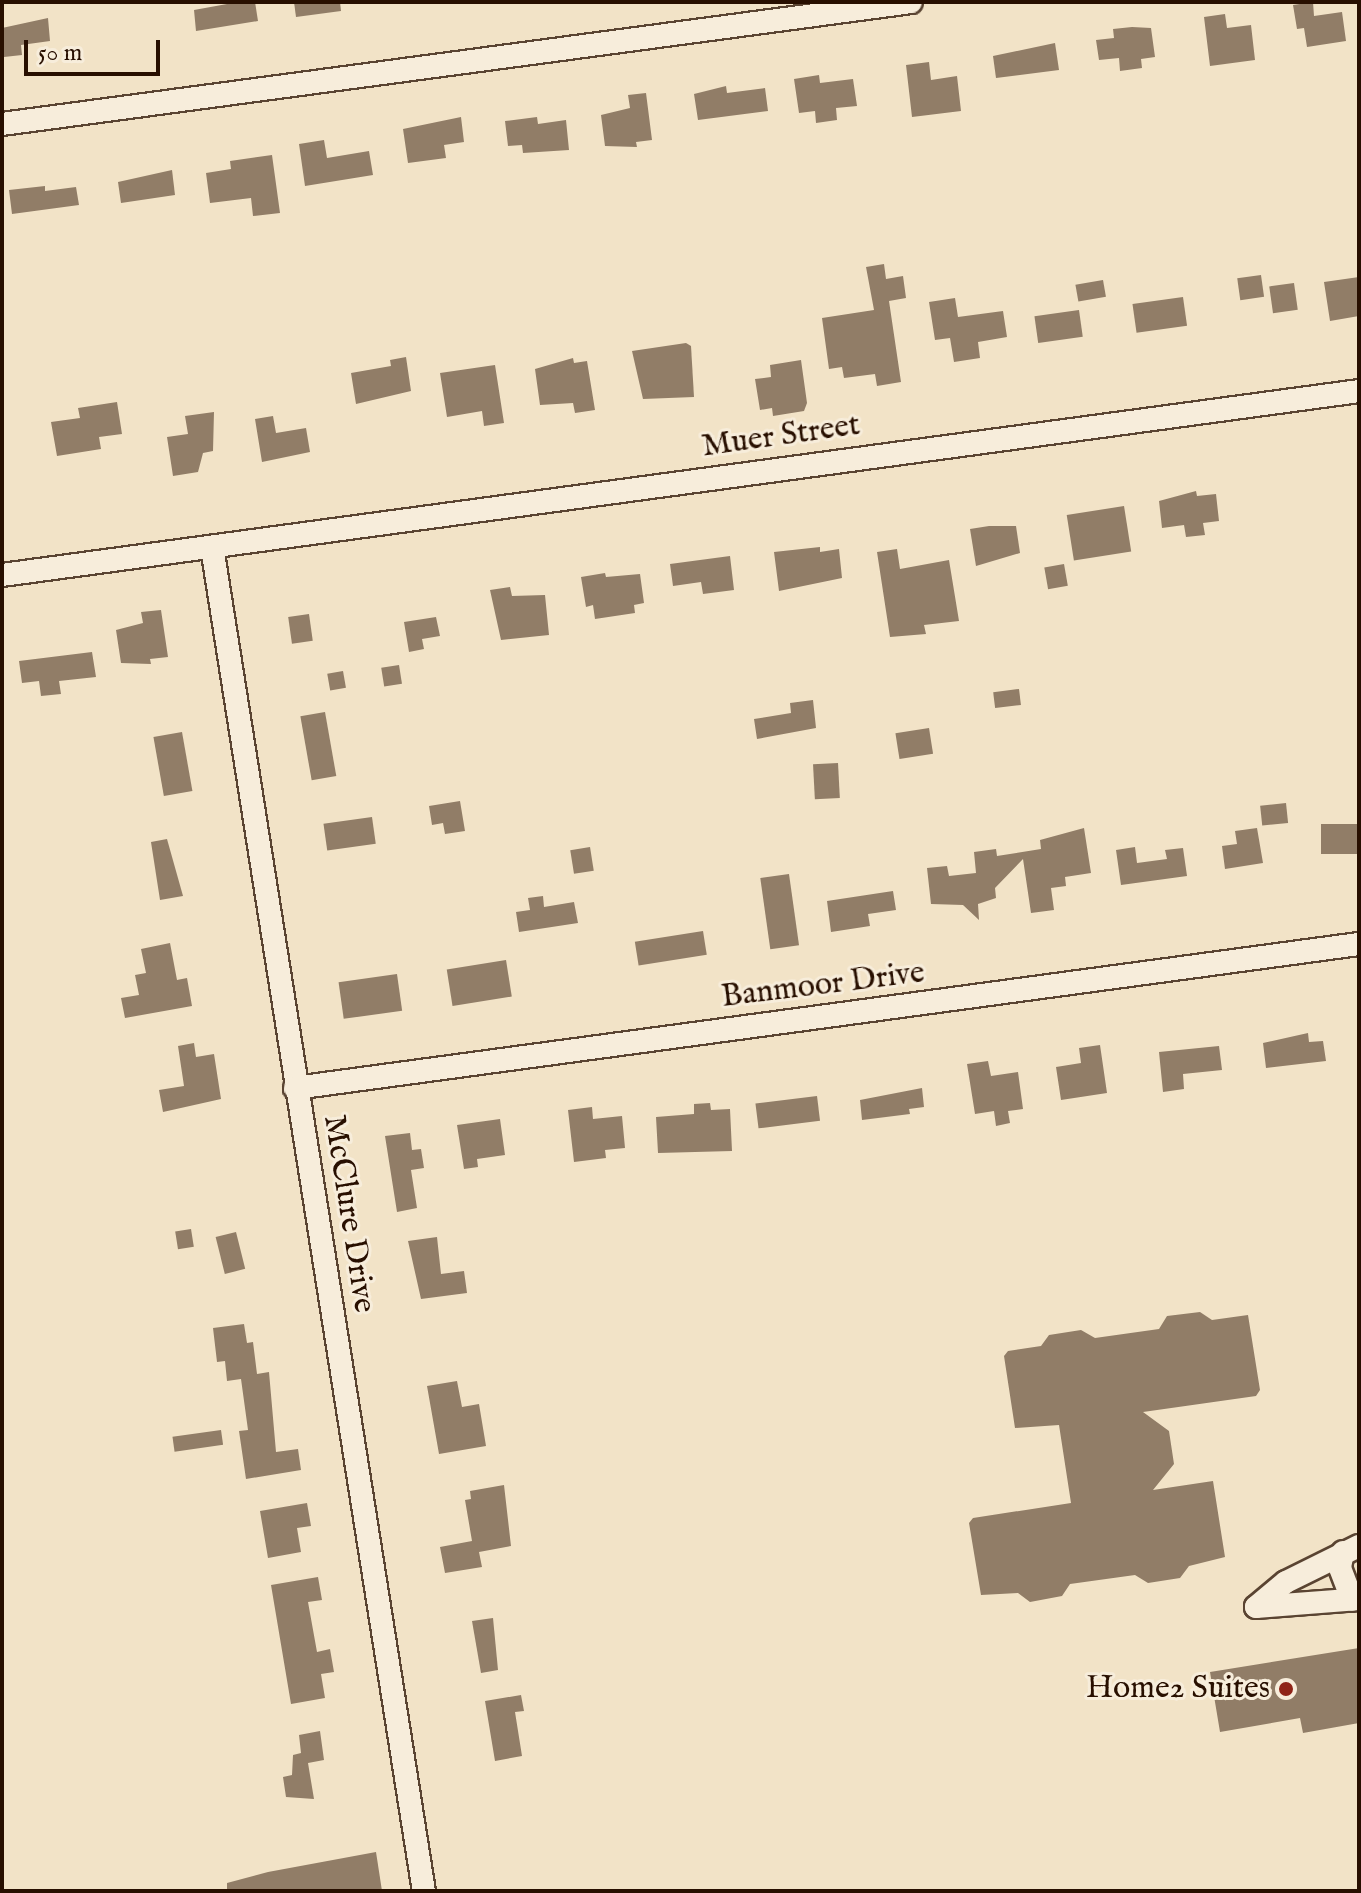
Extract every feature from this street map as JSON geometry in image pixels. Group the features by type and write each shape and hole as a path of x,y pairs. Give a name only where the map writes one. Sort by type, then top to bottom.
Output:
{"street":[{"path":"2,124 911,2"},
{"name":"Muer Street","path":"2,575 1359,391"},
{"name":"McClure Drive","path":"212,547 424,1891"},
{"name":"Banmoor Drive","path":"295,1088 1359,944"},
{"path":"1351,1549 1340,1568 1344,1591 1355,1600"},
{"path":"1351,1549 1286,1582 1256,1607 1355,1600"}],"building":[{"path":"255,2 258,21 196,31 194,10"},
{"path":"294,2 340,2 341,11 296,17"},
{"path":"1313,2 1314,16 1342,12 1346,41 1307,47 1304,28 1297,29 1293,5"},
{"path":"1225,14 1227,28 1251,25 1255,60 1210,66 1204,17"},
{"path":"48,18 50,41 21,45 22,55 4,57 2,28"},
{"path":"1151,28 1155,57 1141,59 1142,68 1120,71 1119,58 1099,60 1096,40 1114,38 1113,29"},
{"path":"1055,43 1059,70 996,78 993,56"},
{"path":"929,62 931,80 957,76 961,111 912,117 906,65"},
{"path":"819,75 820,83 853,79 857,106 836,108 837,120 816,123 815,111 799,113 794,79"},
{"path":"726,86 727,93 765,88 768,111 698,120 694,94"},
{"path":"646,93 652,140 636,142 637,147 605,146 601,115 630,108 628,95"},
{"path":"461,117 464,142 444,145 446,158 408,163 403,129"},
{"path":"537,117 538,124 566,120 569,150 523,153 522,145 508,146 505,121"},
{"path":"324,140 327,158 369,151 373,175 305,186 299,144"},
{"path":"272,155 280,213 253,216 251,198 210,203 206,173 231,169 230,161"},
{"path":"172,170 175,195 121,203 118,182"},
{"path":"45,186 45,191 76,187 79,205 12,214 9,190"},
{"path":"884,264 886,279 903,276 906,298 889,301 901,382 877,386 875,374 844,378 842,367 829,369 822,318 874,310 866,267"},
{"path":"1261,275 1264,297 1240,300 1237,278"},
{"path":"1359,277 1359,316 1330,321 1324,282"},
{"path":"1103,280 1106,297 1078,302 1075,285"},
{"path":"1294,283 1298,310 1273,313 1269,286"},
{"path":"1183,297 1187,326 1137,333 1132,304"},
{"path":"955,298 958,317 1003,311 1007,337 978,342 980,358 954,362 950,338 935,340 929,302"},
{"path":"1079,310 1083,337 1038,343 1034,316"},
{"path":"686,343 691,346 694,397 643,399 632,351"},
{"path":"406,357 411,391 356,404 351,373 391,366 390,360"},
{"path":"573,358 574,363 587,361 595,410 575,413 573,403 540,405 535,369"},
{"path":"801,360 807,403 804,411 773,416 772,408 760,410 755,379 771,377 770,365"},
{"path":"495,365 504,423 484,426 482,411 447,417 440,373"},
{"path":"117,402 122,434 99,437 101,449 57,456 51,422 80,418 78,408"},
{"path":"214,412 213,451 203,453 198,472 173,476 167,437 188,434 185,416"},
{"path":"273,416 276,433 306,428 310,452 262,462 255,419"},
{"path":"1196,491 1197,496 1216,494 1219,521 1203,523 1205,535 1186,537 1184,525 1162,528 1159,501"},
{"path":"1124,506 1131,551 1074,561 1067,515"},
{"path":"1016,526 1020,553 976,566 970,529"},
{"path":"820,547 820,552 839,549 842,578 779,591 774,552"},
{"path":"897,549 900,569 949,560 959,621 924,625 926,634 890,637 877,552"},
{"path":"730,556 734,590 703,594 701,582 673,586 670,564"},
{"path":"1064,564 1068,586 1048,589 1044,567"},
{"path":"605,573 606,577 640,574 644,603 634,605 635,613 595,619 593,605 586,607 581,577"},
{"path":"510,587 512,596 545,595 549,635 501,640 490,590"},
{"path":"161,610 168,657 150,659 151,664 121,663 116,630 143,623 141,612"},
{"path":"309,614 313,641 292,644 288,617"},
{"path":"436,617 440,636 422,639 424,649 409,652 404,622"},
{"path":"92,652 96,677 59,681 61,694 41,696 39,681 22,683 19,661"},
{"path":"399,665 402,684 384,687 381,668"},
{"path":"343,671 346,688 330,691 327,674"},
{"path":"1019,689 1021,705 995,708 993,692"},
{"path":"813,700 816,728 757,739 754,719 791,713 790,703"},
{"path":"325,712 336,776 312,780 300,716"},
{"path":"929,728 933,754 899,759 895,733"},
{"path":"182,732 192,791 164,796 153,737"},
{"path":"838,763 840,798 815,799 813,764"},
{"path":"460,801 465,831 445,834 443,823 432,825 429,806"},
{"path":"1286,803 1288,823 1262,826 1260,806"},
{"path":"372,817 376,844 327,851 323,824"},
{"path":"1321,824 1359,824 1359,854 1321,854"},
{"path":"1084,828 1091,873 1065,877 1066,886 1051,888 1054,910 1031,913 1023,859 995,888 996,898 978,904 979,920 963,905 931,904 927,868 947,866 949,876 976,873 974,852 996,849 997,856 1041,849 1040,840"},
{"path":"1257,828 1263,863 1225,869 1222,846 1237,844 1235,831"},
{"path":"167,839 183,896 160,900 151,842"},
{"path":"590,847 594,871 574,874 570,850"},
{"path":"1135,847 1137,863 1167,859 1165,850 1183,848 1187,876 1121,885 1116,850"},
{"path":"789,874 799,945 770,949 760,878"},
{"path":"893,891 896,910 868,914 870,926 831,932 827,901"},
{"path":"543,896 544,907 574,902 578,923 519,932 516,912 530,910 528,898"},
{"path":"703,931 707,955 639,965 635,942"},
{"path":"170,943 177,980 187,978 192,1006 125,1018 121,998 139,995 135,975 146,973 141,949"},
{"path":"506,960 512,997 453,1006 447,969"},
{"path":"397,974 402,1011 344,1019 339,982"},
{"path":"1308,1033 1309,1042 1323,1041 1326,1061 1266,1068 1263,1043"},
{"path":"194,1043 196,1057 214,1054 221,1099 163,1112 159,1090 184,1086 178,1046"},
{"path":"1100,1045 1107,1093 1061,1100 1056,1067 1081,1063 1079,1048"},
{"path":"1219,1046 1222,1070 1183,1074 1184,1089 1163,1092 1159,1052"},
{"path":"988,1061 991,1076 1018,1072 1023,1109 1008,1111 1010,1123 996,1126 994,1111 975,1114 967,1064"},
{"path":"922,1088 924,1107 909,1109 910,1114 862,1120 860,1100"},
{"path":"817,1096 820,1121 759,1128 755,1104"},
{"path":"710,1103 711,1110 730,1109 732,1151 658,1153 656,1117 694,1114 694,1104"},
{"path":"592,1107 593,1119 622,1116 625,1148 605,1150 606,1158 574,1162 568,1110"},
{"path":"500,1119 505,1155 477,1159 478,1167 464,1169 457,1125"},
{"path":"410,1133 412,1150 421,1149 424,1168 411,1170 417,1208 397,1212 385,1136"},
{"path":"191,1229 194,1247 178,1249 175,1232"},
{"path":"236,1232 245,1269 225,1274 216,1237"},
{"path":"437,1237 441,1274 464,1271 467,1293 421,1299 408,1241"},
{"path":"1200,1312 1212,1320 1248,1315 1260,1390 1256,1396 1143,1412 1169,1431 1174,1464 1153,1490 1213,1481 1225,1557 1189,1566 1180,1578 1148,1583 1135,1575 1070,1584 1062,1596 1030,1602 1018,1593 981,1595 969,1523 973,1518 1071,1503 1059,1425 1015,1428 1004,1356 1008,1351 1041,1346 1049,1335 1081,1330 1095,1338 1159,1329 1167,1316"},
{"path":"244,1324 247,1343 253,1342 257,1374 269,1372 276,1452 298,1449 301,1470 246,1479 239,1431 248,1430 241,1379 227,1381 225,1361 217,1362 213,1328"},
{"path":"457,1381 462,1407 479,1404 486,1446 439,1454 427,1386"},
{"path":"221,1430 223,1445 175,1452 172,1437"},
{"path":"504,1485 511,1546 479,1552 482,1567 445,1573 440,1547 472,1541 465,1500 471,1499 470,1491"},
{"path":"307,1503 311,1526 297,1528 301,1552 268,1558 260,1511"},
{"path":"318,1577 322,1600 308,1602 317,1652 330,1649 334,1672 321,1674 325,1698 291,1704 271,1585"},
{"path":"493,1618 498,1670 481,1673 472,1621"},
{"name":"Home2 Suites","path":"1359,1648 1359,1723 1303,1733 1300,1718 1220,1732 1210,1672"},
{"path":"521,1695 524,1711 515,1712 522,1756 495,1761 485,1701"},
{"path":"320,1731 324,1760 308,1763 314,1799 286,1797 283,1777 292,1775 293,1755 301,1753 299,1735"},
{"path":"376,1852 382,1891 227,1891 227,1883 268,1872"}],"place":[{"name":"Home2 Suites","path":"1286,1689"}]}
